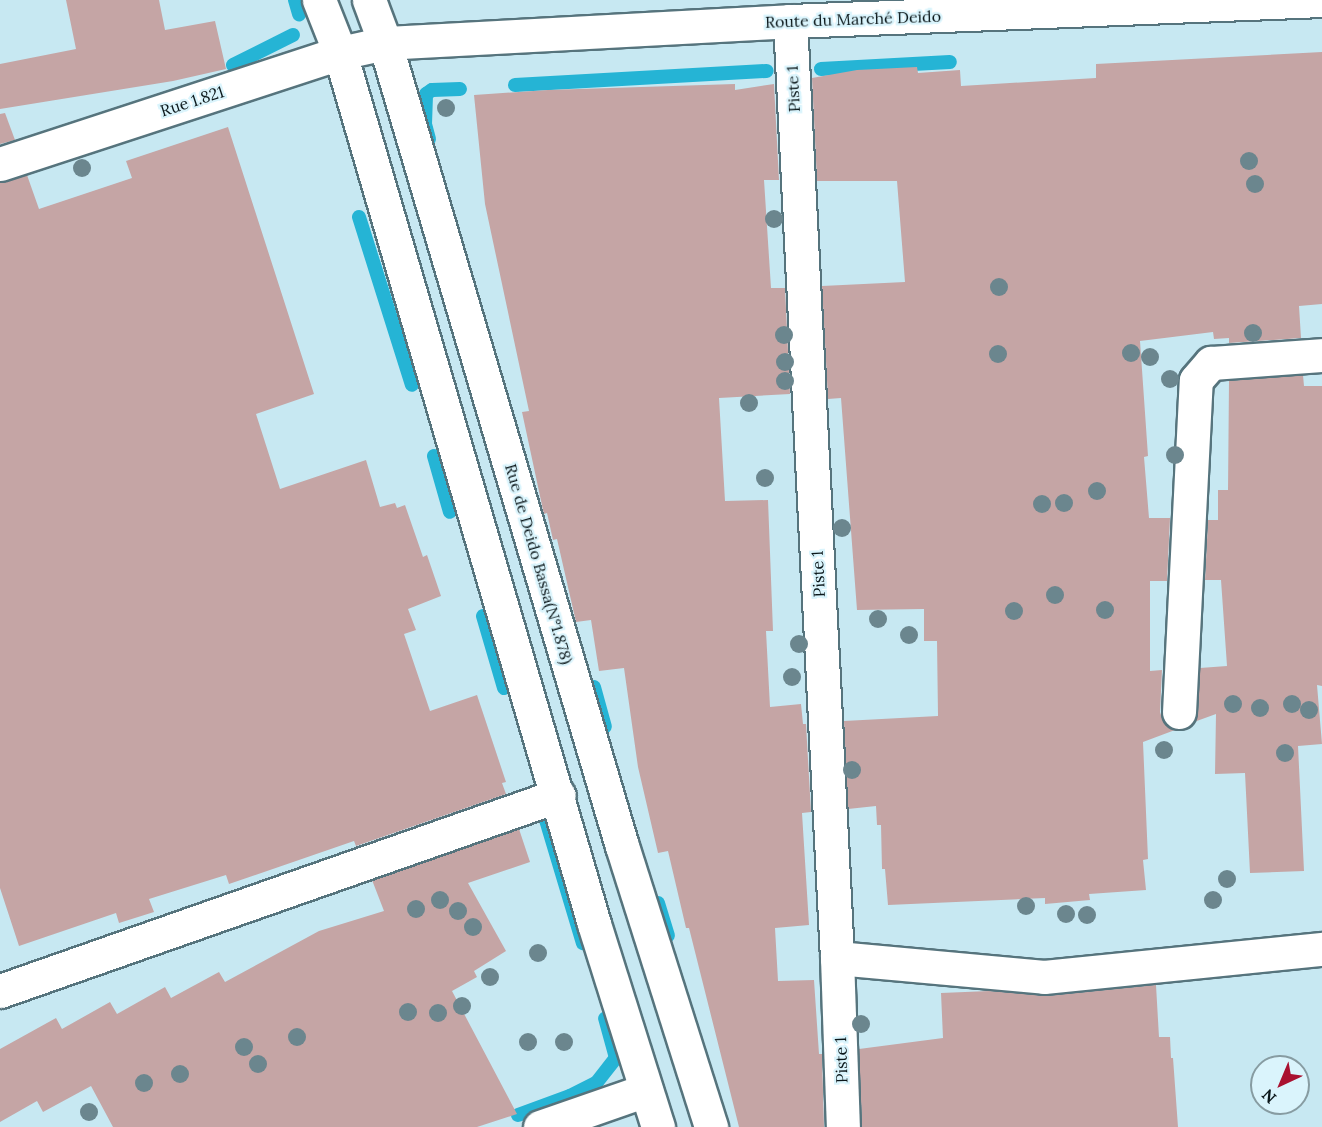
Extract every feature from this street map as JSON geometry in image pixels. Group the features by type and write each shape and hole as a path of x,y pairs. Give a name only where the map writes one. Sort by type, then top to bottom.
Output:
{"street":[{"path":"319,0 340,53 559,795 594,924 658,1127"},
{"name":"Rue de Deido Bassa(N°1.878)","path":"369,0 385,42 616,823 711,1127"},
{"name":"Route du Marché Deido","path":"385,42 790,21 1322,0"},
{"name":"Piste 1","path":"790,21 837,958 843,1127"},
{"name":"Rue 1.821","path":"0,164 340,53 385,42"},
{"path":"1179,712 1196,380 1211,363 1322,355"},
{"path":"1,989 559,795"},
{"path":"837,958 1044,976 1322,950"},
{"path":"540,1127 646,1090"}],"building":[{"path":"66,0 159,0 165,30 215,21 226,69 173,81 0,109 0,64 76,49"},
{"path":"1322,52 1322,304 1299,306 1301,338 1229,343 1229,338 1214,339 1213,332 1140,341 1148,456 1144,457 1149,518 1170,518 1167,581 1150,581 1150,671 1162,670 1160,712 1163,721 1175,730 1143,742 1148,859 1143,860 1146,890 1089,894 1090,900 1045,904 1045,898 888,905 885,869 882,869 881,825 877,825 876,806 848,809 844,721 938,716 937,641 924,641 924,609 857,610 841,398 828,399 822,286 905,282 897,181 817,181 812,78 857,70 917,67 918,73 960,70 961,86 1096,78 1096,64"},
{"path":"735,84 735,90 774,84 779,180 764,180 771,288 785,288 790,394 719,398 725,501 768,500 773,631 766,631 770,707 801,704 803,724 806,724 811,812 802,813 809,925 775,928 778,981 814,980 819,1054 822,1054 824,1127 739,1127 668,851 658,853 638,767 624,668 599,671 591,620 576,622 557,539 553,540 547,513 544,514 522,412 529,411 485,204 474,95 548,90"},
{"path":"5,113 15,140 0,144 0,114"},
{"path":"228,127 314,394 256,414 280,489 366,460 380,507 395,503 397,508 405,505 423,557 427,555 441,596 408,609 416,630 404,634 430,711 477,695 506,782 502,783 506,794 356,846 354,841 229,884 226,875 149,899 154,912 119,923 116,913 19,946 0,888 0,182 27,175 39,209 132,178 126,161"},
{"path":"1303,375 1304,386 1322,386 1322,686 1317,685 1322,744 1298,746 1304,871 1250,873 1245,773 1215,774 1216,714 1194,722 1198,713 1200,668 1227,666 1221,580 1205,580 1208,520 1218,520 1218,490 1228,490 1229,381"},
{"path":"519,829 530,862 468,883 506,951 474,971 477,977 452,991 517,1114 477,1127 113,1127 91,1086 43,1112 37,1101 0,1122 0,1049 56,1018 62,1029 110,1002 117,1014 165,987 171,998 219,972 225,982 319,931 384,911 372,880"},
{"path":"1156,985 1159,1037 1170,1037 1178,1127 862,1127 859,1049 943,1038 941,993 989,991 1046,996"}],"waterway":[{"path":"295,0 299,14"},
{"path":"233,65 293,35"},
{"path":"821,69 950,62"},
{"path":"515,85 767,71"},
{"path":"429,139 425,124 426,94 432,90 460,89"},
{"path":"359,217 412,385"},
{"path":"434,456 450,512"},
{"path":"483,616 504,688"},
{"path":"594,687 605,727"},
{"path":"543,810 583,943"},
{"path":"658,903 668,936"},
{"path":"518,1115 570,1096 597,1082 616,1058 605,1018"}]}
